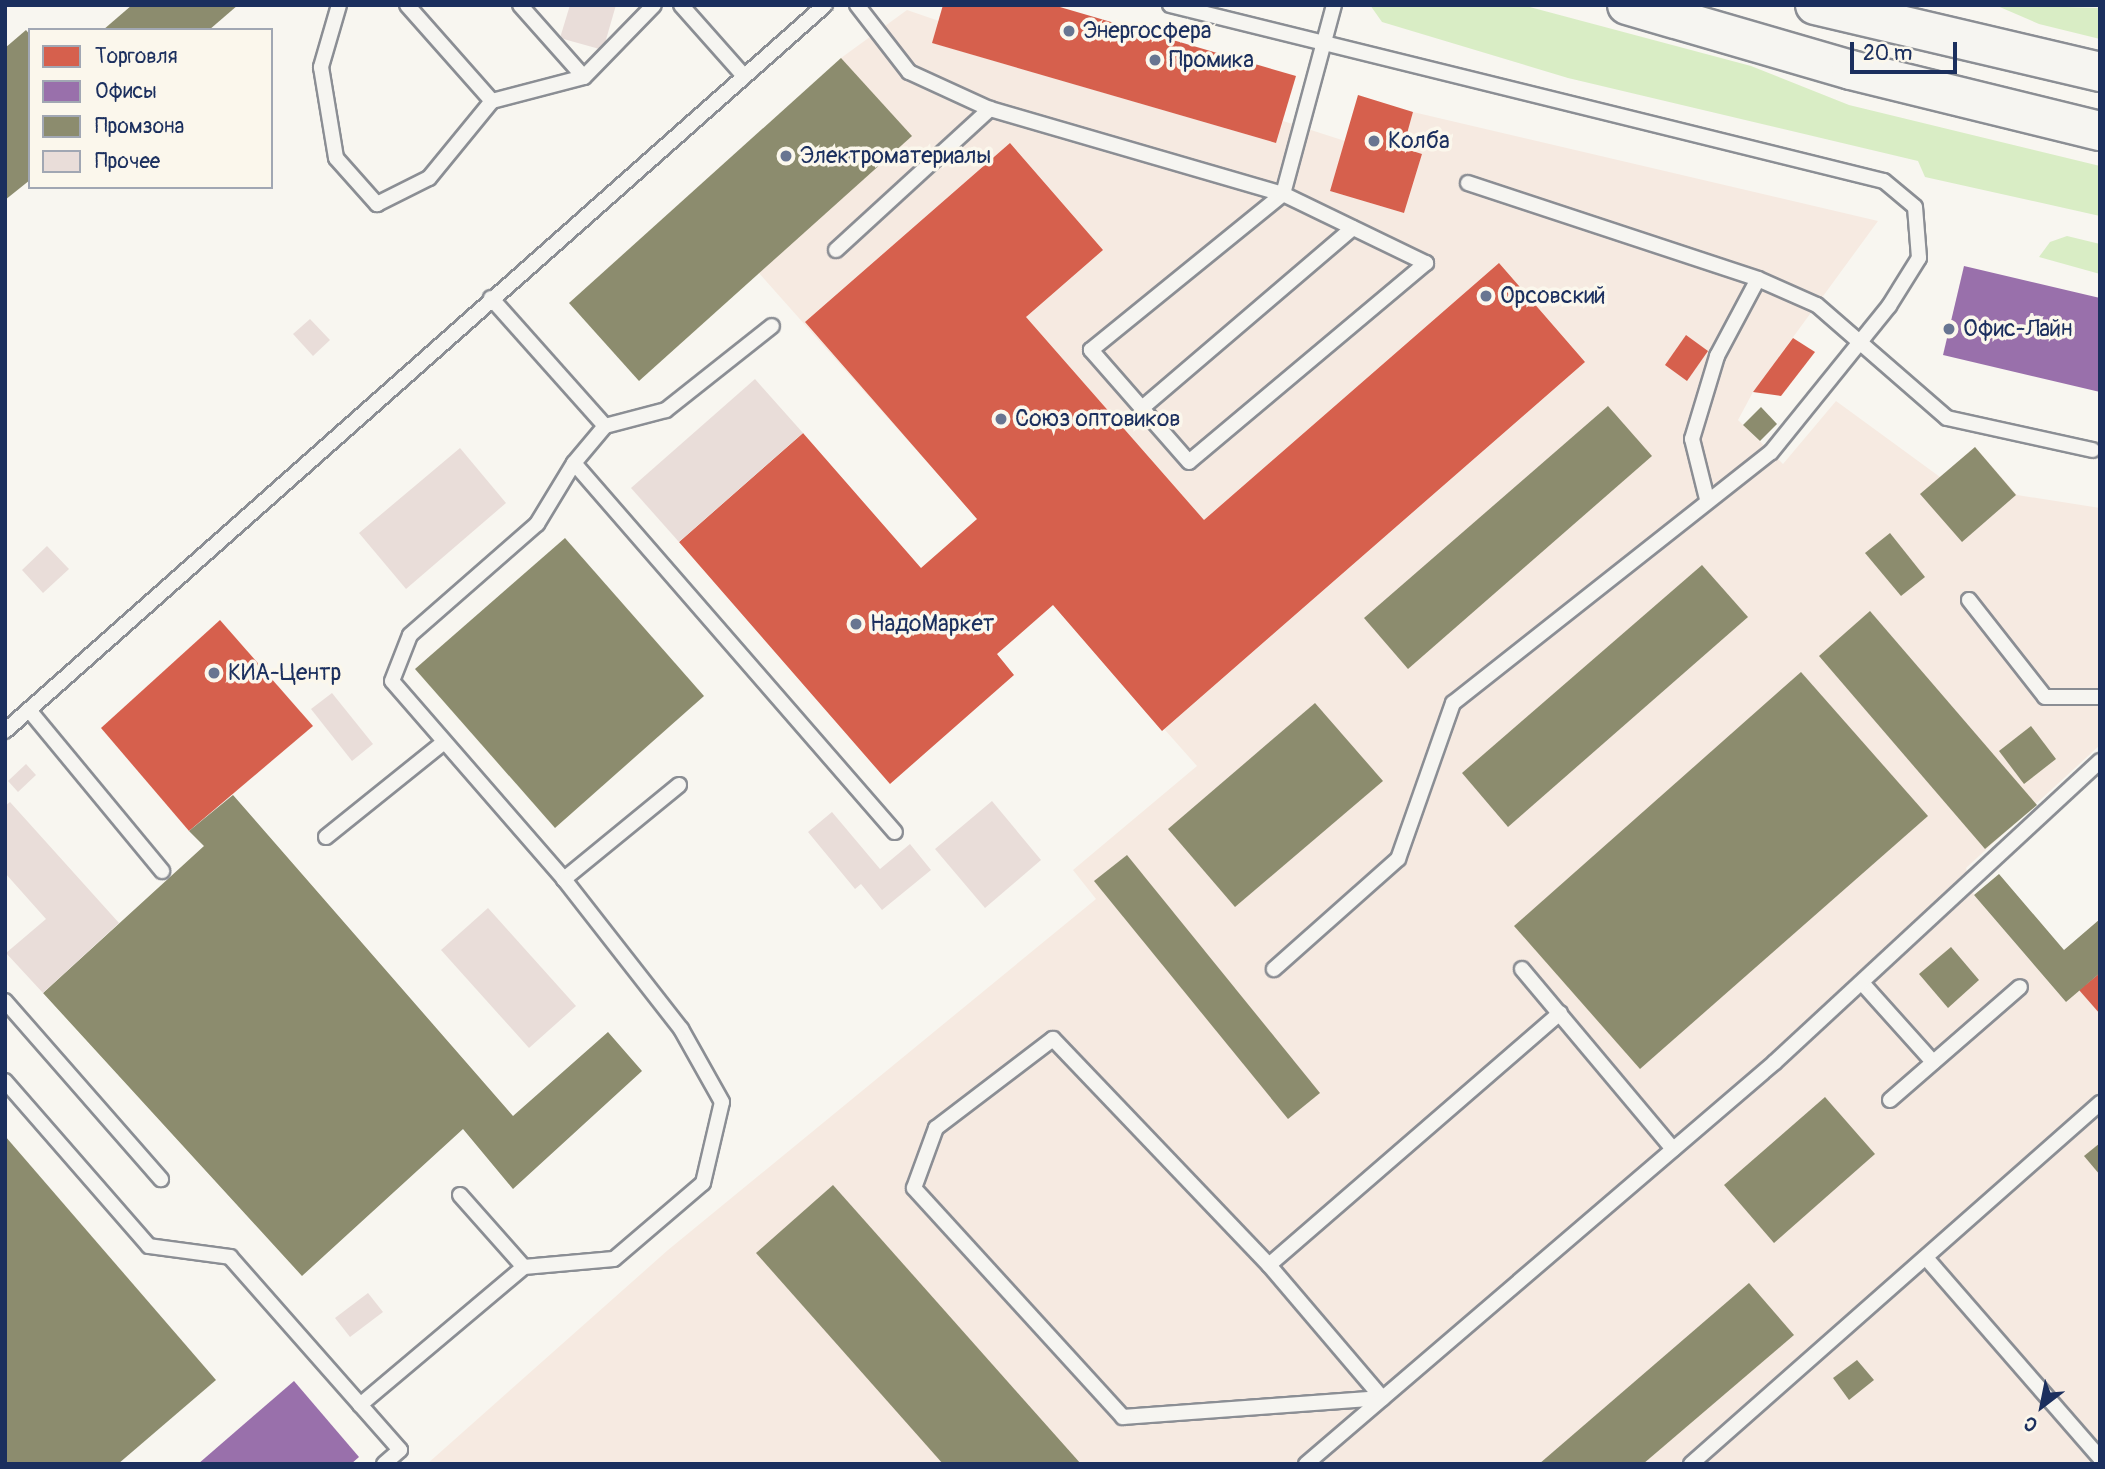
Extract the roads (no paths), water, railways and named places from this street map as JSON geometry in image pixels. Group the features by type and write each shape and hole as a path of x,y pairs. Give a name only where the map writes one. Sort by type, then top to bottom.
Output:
{"main road":[{"path":"1626,5 1851,70 2100,131"},
{"path":"1815,5 2100,72"}],"lane":[{"path":"339,5 321,67 337,158 377,204 429,178 492,101 584,77 654,5"},
{"path":"407,5 492,101"},
{"path":"520,5 584,77"},
{"path":"681,5 744,76"},
{"path":"5,731 825,5"},
{"path":"857,5 909,72 990,109 1283,194 1426,263 1189,462 1091,350 1283,194 1334,5"},
{"path":"1170,5 1323,46 1884,181 1915,207 1919,258 1889,306 1772,452 1707,499 1453,704 1398,859 1274,969"},
{"path":"836,250 990,109"},
{"path":"1468,183 1758,279 1817,305 1861,340 1947,418 2093,450"},
{"path":"1142,408 1353,228"},
{"path":"1707,499 1692,439 1717,356 1758,279"},
{"path":"491,298 605,426"},
{"path":"360,1405 524,1267 614,1259 703,1183 722,1102 681,1029 564,879 443,743 392,681 410,635 537,524 574,463 605,426 666,410 772,326"},
{"path":"574,463 895,832"},
{"path":"1969,600 2045,697 2100,697"},
{"path":"29,710 162,870"},
{"path":"326,837 443,743"},
{"path":"1306,1464 1863,984 2100,761"},
{"path":"564,879 679,785"},
{"path":"1522,969 1674,1149"},
{"path":"1863,984 1934,1062"},
{"path":"1891,1100 2020,987"},
{"path":"5,1001 161,1179"},
{"path":"1269,1265 1560,1013"},
{"path":"1054,1040 1269,1265 1382,1398 1123,1417 914,1188 936,1128 1054,1040"},
{"path":"5,1081 149,1246 230,1257 400,1450 384,1464"},
{"path":"1691,1464 1709,1458 2100,1103"},
{"path":"460,1195 524,1267"},
{"path":"1927,1259 2100,1458"}],"place":[{"name":"Энергосфера","path":"1069,31"},
{"name":"Промика","path":"1155,60"},
{"name":"Колба","path":"1374,141"},
{"name":"Электроматериалы","path":"786,156"},
{"name":"Орсовский","path":"1486,296"},
{"name":"Офис-Лайн","path":"1949,329"},
{"name":"Союз оптовиков","path":"1001,419"},
{"name":"НадоМаркет","path":"856,624"},
{"name":"КИА-Центр","path":"214,673"}]}
